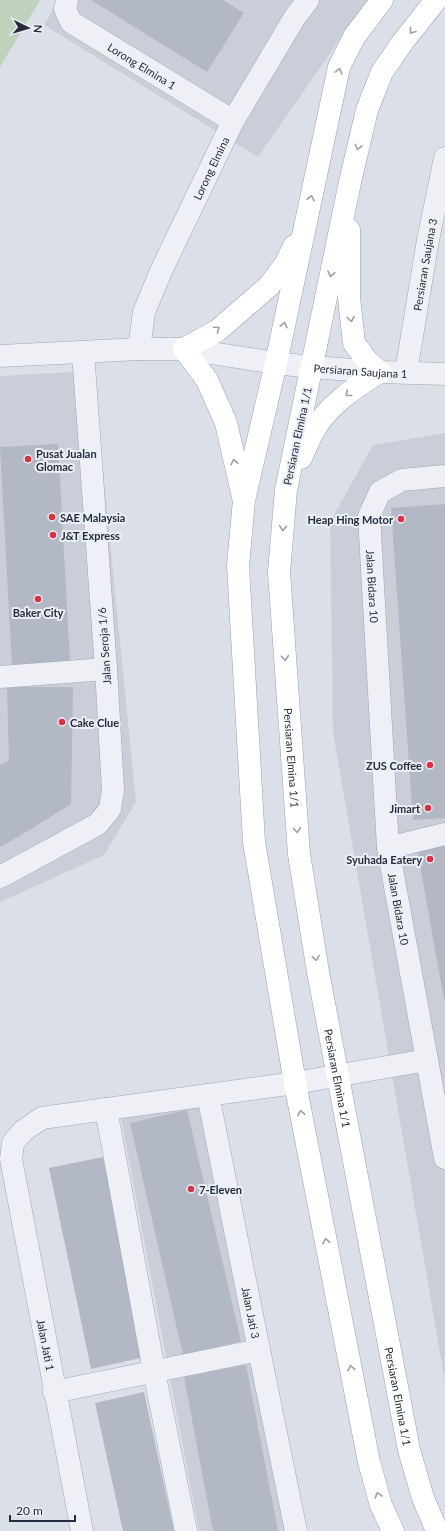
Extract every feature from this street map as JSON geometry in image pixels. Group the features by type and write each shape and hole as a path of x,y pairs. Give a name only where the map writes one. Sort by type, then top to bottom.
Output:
{"main road":[{"path":"382,0 354,37 339,67 276,364 244,500 238,566 254,842 295,1083 369,1462 381,1505 393,1531"},
{"name":"Persiaran Elmina 1/1","path":"436,0 402,43 382,72 367,110 350,182 286,490 279,572 299,854 318,972 409,1450 423,1498 437,1531"},
{"path":"286,490 314,431 334,405 360,384 380,372 368,362 354,343 349,298 350,182"},
{"path":"244,500 226,423 207,380 184,349 217,331 269,286 286,263 306,223"}],"street":[{"name":"Lorong Elmina","path":"139,348 144,312 161,271 233,121 295,17 308,0"},
{"name":"Lorong Elmina 1","path":"66,5 71,22 233,121"},
{"name":"Persiaran Saujana 3","path":"406,372 428,240 445,158"},
{"path":"0,356 139,348 184,349 276,364"},
{"name":"Jalan Seroja 1/6","path":"0,877 98,824 110,809 113,790 106,669 83,352"},
{"name":"Persiaran Saujana 1","path":"276,364 380,372 445,374"},
{"name":"Jalan Bidara 10","path":"444,1144 388,848 369,516 380,492 402,480 445,476"},
{"path":"0,677 106,669"},
{"path":"388,848 445,834"},
{"path":"186,1531 154,1372 106,1109 295,1083 427,1060"},
{"name":"Jalan Jati 3","path":"208,1095 258,1350 296,1531"},
{"name":"Jalan Jati 1","path":"82,1531 10,1159 13,1143 23,1131 42,1118 106,1109"},
{"path":"54,1392 258,1350"}],"shaded area":[{"path":"59,0 367,0 258,157 44,25"},
{"path":"93,371 136,802 104,855 0,902 0,376"},
{"path":"445,433 445,1382 333,732 330,522 373,445"},
{"path":"208,1101 288,1531 199,1531 121,1118"}],"green space":[{"path":"0,0 40,0 0,67"}],"building":[{"path":"91,0 223,0 244,13 207,72"},
{"path":"58,444 70,662 12,665 0,447"},
{"path":"445,504 445,818 413,820 391,508"},
{"path":"7,687 73,687 71,804 0,847 0,765 9,761"},
{"path":"445,843 445,1000 444,1000 417,848"},
{"path":"187,1110 241,1341 183,1355 130,1123"},
{"path":"103,1157 145,1357 91,1369 49,1168"},
{"path":"246,1365 278,1531 213,1531 184,1377"},
{"path":"144,1392 174,1531 123,1531 95,1403"}],"place":[{"name":"Pusat Jualan Glomac","path":"28,459"},
{"name":"SAE Malaysia","path":"52,517"},
{"name":"Heap Hing Motor","path":"401,519"},
{"name":"J&T Express","path":"53,535"},
{"name":"Baker City","path":"38,599"},
{"name":"Cake Clue","path":"62,722"},
{"name":"ZUS Coffee","path":"430,765"},
{"name":"Jimart","path":"428,808"},
{"name":"Syuhada Eatery","path":"430,859"},
{"name":"7-Eleven","path":"191,1189"}]}
